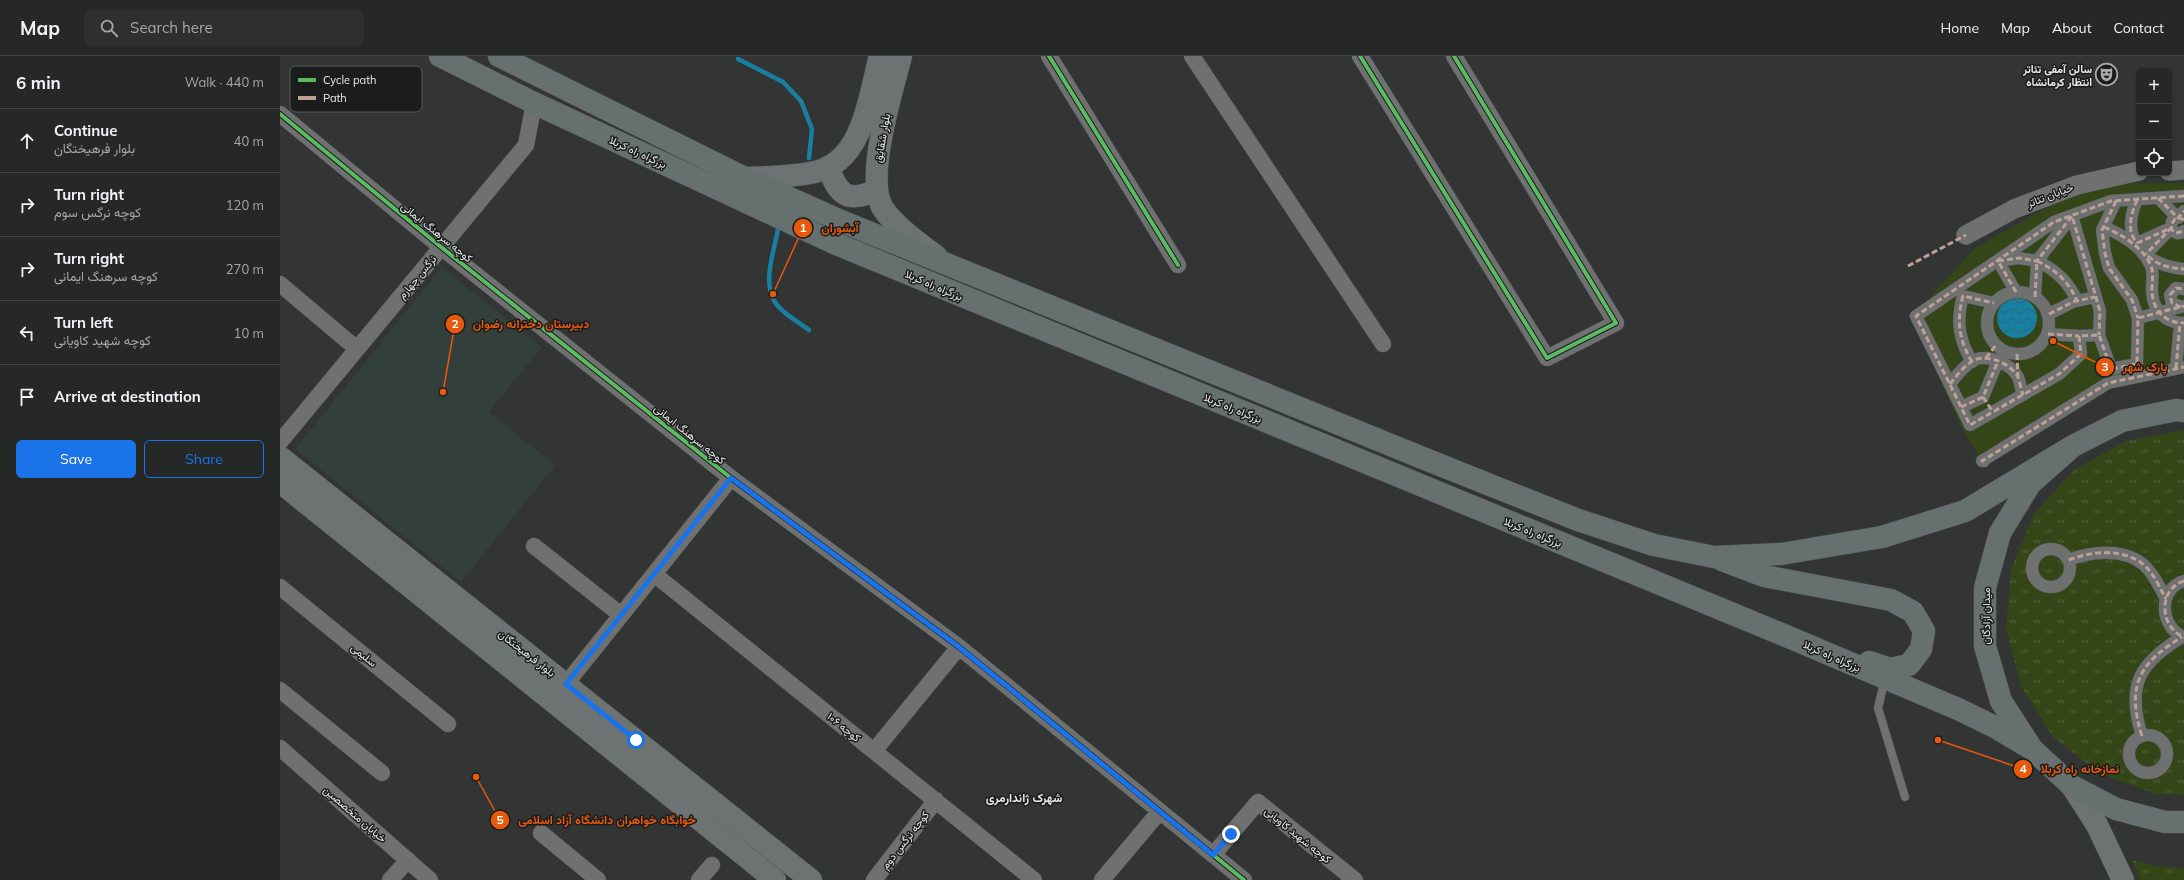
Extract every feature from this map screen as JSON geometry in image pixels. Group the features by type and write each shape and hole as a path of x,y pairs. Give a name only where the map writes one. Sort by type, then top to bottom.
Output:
{"highway":[{"name":"بزرگراه راه کربلا","path":"440,56 534,103 834,243 1779,633 1989,724 2032,749"},
{"path":"499,56 745,178 840,221 1430,461 1578,520 1654,545 1714,557 1764,576 1890,600 1913,612 1924,631 1921,650 1909,665 1890,669 1779,633"},
{"name":"میدان آزادگان","path":"2181,408 2122,421 2073,446 2030,484 2000,533 1985,588 1985,646 2001,701 2032,749 2072,786 2116,810 2164,822 2184,822"},
{"path":"1714,557 1781,554 1882,537 1965,511 2073,446"}],"main road":[{"name":"بلوار شقایق","path":"745,178 815,172 828,167 841,158 852,146 859,132 880,56"},
{"name":"بلوار شقایق","path":"901,56 878,153 877,190 883,210 912,238 947,264"},
{"path":"828,167 835,186 847,196 862,197 877,190"},
{"name":"بلوار فرهیختگان","path":"280,457 811,880"},
{"name":"بلوار فرهیختگان","path":"280,482 775,880"},
{"path":"2072,786 2097,825 2123,880"}],"street":[{"path":"1049,56 1178,265"},
{"path":"1192,56 1383,344"},
{"path":"1360,56 1547,358 1616,324 1454,56"},
{"name":"نرگس چهارم","path":"280,442 526,145 534,103"},
{"name":"کوچه سرهنگ ایمانی","path":"280,114 441,247 731,478 959,647 1244,880"},
{"path":"2172,171 2184,170"},
{"name":"خیابان تئاتر","path":"1966,235 2014,209 2077,185 2136,172"},
{"path":"2079,336 2081,354 2059,374 1970,425 1916,316 1958,294 1998,261 2054,222 2116,201 2184,196"},
{"path":"2146,254 2171,228 2173,220 2182,216 2158,198"},
{"path":"2137,200 2132,213 2130,226 2132,238 2155,263 2170,268 2184,269"},
{"path":"2072,216 2100,311 2099,335 2111,370 2137,364 2138,318 2132,300 2108,268 2102,230 2116,201"},
{"path":"2035,297 2037,261 2072,216"},
{"path":"1984,461 1982,461 2108,383 2180,367 2182,323 2163,318 2159,313 2153,299 2152,286 2154,276 2150,264 2133,243 2123,235 2104,227"},
{"path":"2137,243 2171,228"},
{"path":"2171,228 2176,233 2184,231"},
{"path":"1998,261 2019,258 2037,261 2051,269 2065,280 2072,289 2077,300"},
{"path":"1998,261 2016,292"},
{"path":"280,284 357,349"},
{"path":"2183,306 2172,303 2170,295 2176,288 2184,289"},
{"path":"2016,292 2030,294 2035,297 2046,307 2049,314 2050,327 2048,334 2041,345 2033,351 2017,354 2002,350 1996,345 1989,333 1987,323 1989,313 1994,304 2001,296 2016,292"},
{"path":"1958,294 1994,304"},
{"path":"1958,294 1960,338 1972,362"},
{"path":"2049,314 2077,300 2095,297"},
{"path":"2138,318 2183,306"},
{"path":"2048,334 2079,336 2099,335"},
{"path":"1986,358 1996,345"},
{"path":"2017,354 2018,377 2022,395"},
{"path":"1950,384 1972,362 1986,358 1998,361 2010,367 2018,377"},
{"path":"1961,407 1983,397 1998,361"},
{"path":"1983,397 1993,412"},
{"path":"566,684 731,478"},
{"path":"534,546 621,615"},
{"path":"2069,560 2085,555 2102,553 2132,558 2144,565 2166,599"},
{"name":"کوچه ۱۰۶","path":"654,574 1034,880"},
{"path":"2142,736 2135,694 2138,681 2143,670 2157,653 2183,637 2168,624 2165,616 2166,599 2172,588 2184,582"},
{"name":"سلیمی","path":"280,587 448,724"},
{"path":"874,750 959,647"},
{"path":"280,690 382,773"},
{"name":"خیابان متخصصین","path":"280,748 430,880"},
{"name":"کوچه نرگس دوم","path":"874,880 936,800"},
{"name":"کوچه شهید کاویانی","path":"1213,855 1258,802 1355,880"},
{"path":"1102,880 1160,811"},
{"path":"541,833 598,880"},
{"path":"390,880 408,860"},
{"path":"699,880 712,865"}],"lane":[{"path":"1885,679 1878,708 1905,797"}],"shaded area":[{"path":"442,267 542,347 489,412 555,465 461,582 295,449"}],"green space":[{"path":"2184,183 2184,366 2104,379 1982,461 1961,427 1912,317 1975,248 2050,206 2104,184"},
{"path":"2184,430 2184,795 2156,794 2100,774 2053,737 2021,686 2006,628 2011,569 2034,514 2074,470 2126,441"},
{"path":"2132,860 2156,866 2184,868 2184,880 2140,880"}],"water":[{"path":"2017,298 2031,304 2037,318 2031,332 2017,338 2003,332 1997,318 2003,304"}],"waterway":[{"path":"738,59 783,82 801,101 812,129 809,158"},
{"path":"778,229 769,278 772,297 784,312 809,330"}],"marked path":[{"path":"2184,196 2111,201 2054,222 1916,316 1970,425 2059,374 2081,354 2079,336 2099,335 2111,369 2137,364 2138,318 2184,306"},
{"path":"2158,198 2178,218 2184,211"},
{"path":"2137,200 2131,217 2132,233 2137,243"},
{"path":"2116,201 2102,230 2105,253 2109,268 2132,300 2138,318"},
{"path":"2016,292 1998,261 2019,258 2037,261 2072,216 2100,311 2099,335"},
{"path":"2184,220 2180,218 2175,219 2171,225 2172,230 2176,233 2184,231"},
{"path":"2104,227 2118,234 2137,247 2147,259 2152,269 2152,295 2156,308 2164,317 2184,323"},
{"path":"2137,243 2171,228 2146,254"},
{"path":"1908,266 1966,235"},
{"path":"2148,256 2165,266 2184,269"},
{"path":"2035,297 2037,261 2050,268 2061,277 2066,282 2077,301 2095,297"},
{"path":"2181,307 2172,303 2170,295 2176,288 2184,289"},
{"path":"1972,362 1964,346 1960,330 1959,322 1963,296 1994,303"},
{"path":"2049,314 2077,300"},
{"path":"2176,368 2180,323"},
{"path":"2048,334 2079,336"},
{"path":"1986,358 1996,345"},
{"path":"2017,354 2018,377"},
{"path":"1950,384 1961,371 1974,360 1980,358 1993,359 2005,364 2015,372 2023,395"},
{"path":"1961,407 1983,397 1998,361"},
{"path":"1984,461 1982,461 2108,383 2184,367"},
{"path":"1983,397 1993,412"},
{"path":"2069,560 2097,553 2127,556 2136,560 2148,569 2166,599"},
{"path":"2184,581 2175,585 2169,592 2165,609 2166,617 2170,626 2184,637"},
{"path":"2142,736 2135,703 2136,690 2140,678 2146,667 2155,656 2182,637"}],"cycle path":[{"path":"1049,56 1178,265"},
{"path":"1360,56 1547,358 1616,323 1454,56"},
{"path":"280,114 441,247 731,478 959,647 1244,880"}],"place":[{"name":"سالن آمفی تئاتر انتظار کرمانشاه","path":"2107,75"},
{"name":"آبشوران","path":"773,294"},
{"name":"پارک شهر","path":"2053,341"},
{"name":"دبیرستان دخترانه رضوان","path":"443,392"},
{"name":"نمازخانه راه کربلا","path":"1938,740"},
{"name":"خوابگاه خواهران دانشگاه آزاد اسلامی","path":"476,777"}],"district":[{"name":"شهرک ژاندارمری","path":"1024,798"}],"route":[{"path":"636,740 566,684 731,478 959,647 1213,855 1231,834"}]}
